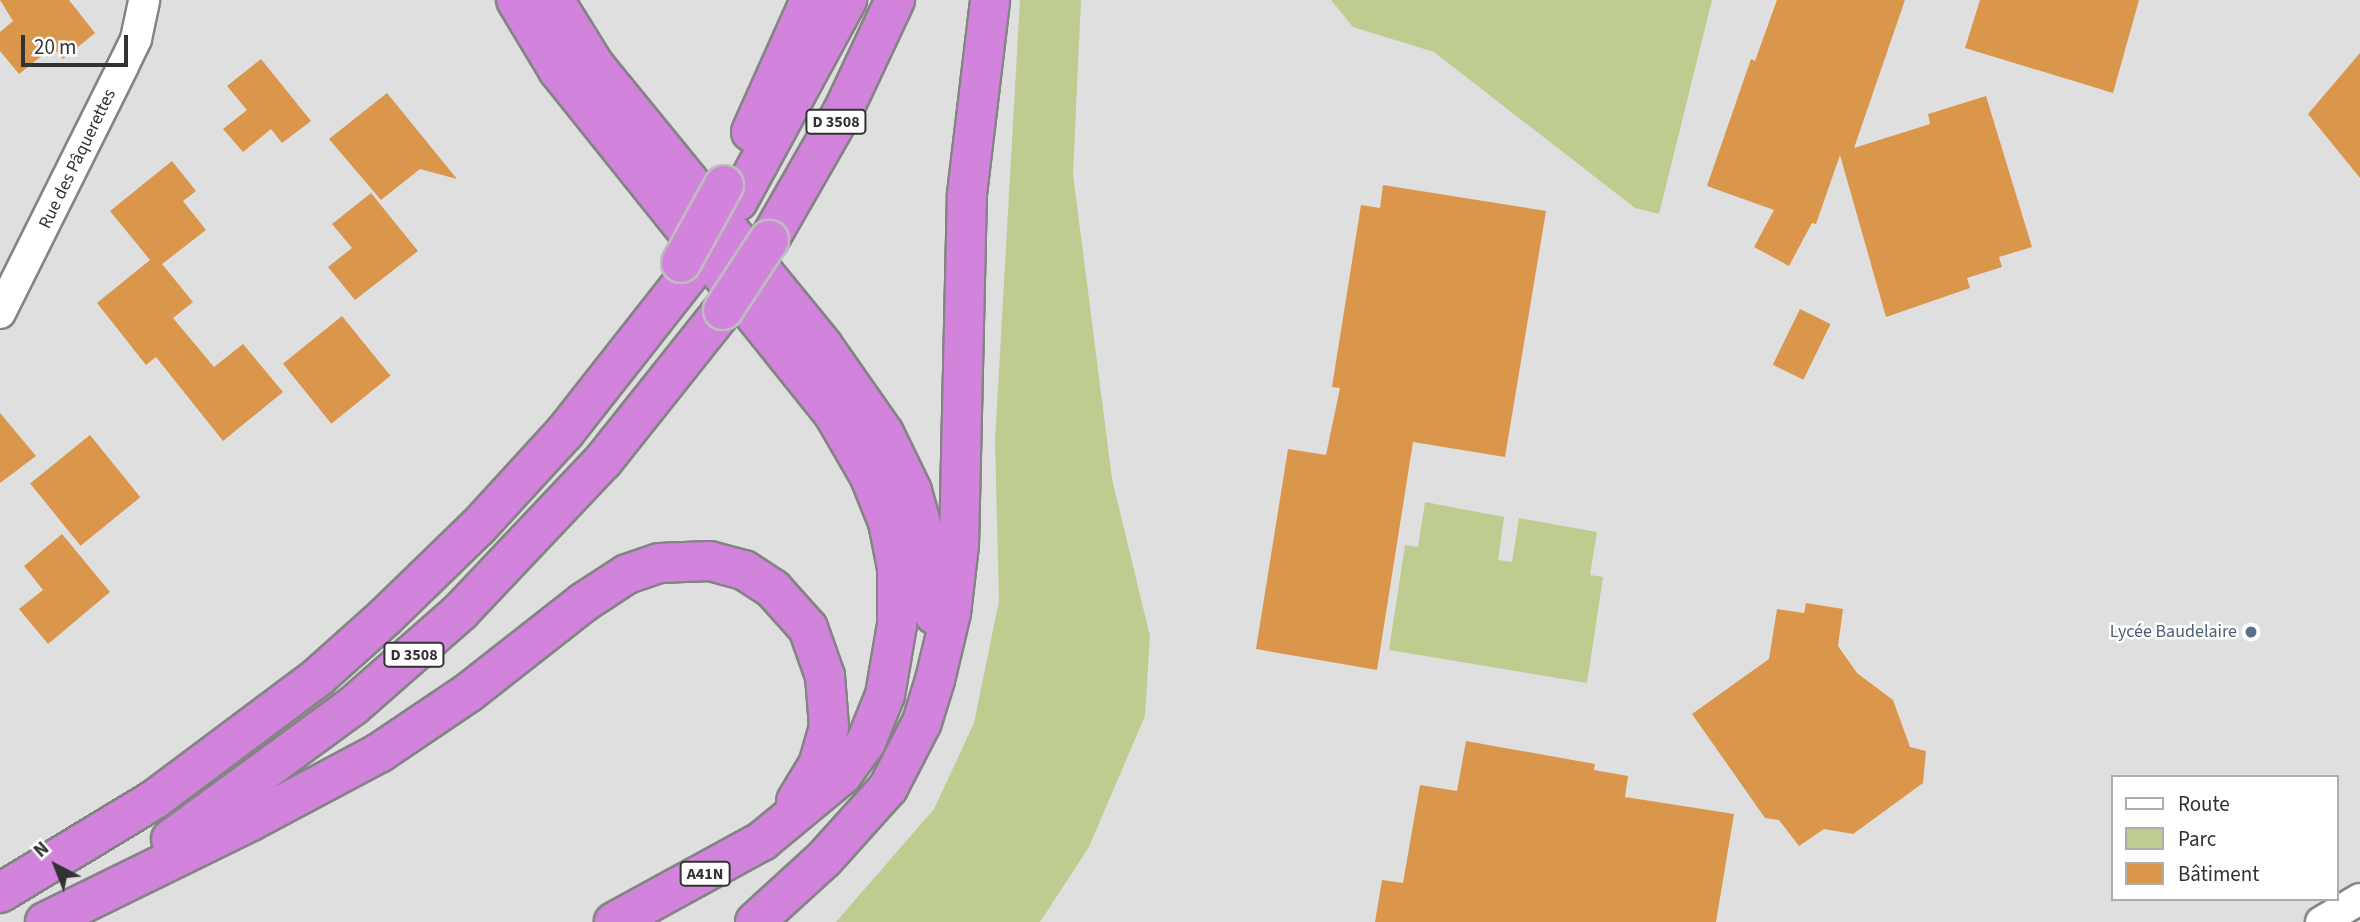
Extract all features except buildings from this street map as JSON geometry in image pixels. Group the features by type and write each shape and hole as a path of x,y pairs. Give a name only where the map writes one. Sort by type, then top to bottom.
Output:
{"highway":[{"path":"516,0 558,70 833,413 863,463 888,522 899,591 885,695 866,742 842,775 761,841"},
{"path":"554,0 595,66 823,346 884,433 912,491 924,536 931,574 935,680"},
{"path":"731,193 810,0"},
{"name":"D 3508","path":"0,893 155,799 318,677 478,527 630,353 686,268 847,0"},
{"name":"D 3508","path":"35,922 126,869 240,792 412,657 512,560 603,461 723,310 769,240 842,111 895,0"},
{"path":"755,922 824,859 888,788 918,733 935,680 951,613 959,545 967,194 990,0"},
{"path":"45,922 251,821 379,752 468,693 616,580 674,561 710,561 758,578 797,614 822,661 829,695 825,747 801,794 761,841"},
{"name":"A41N","path":"614,922 761,841"}],"street":[{"name":"Rue des Pâquerettes","path":"0,313 123,66 139,29 144,0"},
{"path":"2320,922 2360,899"}],"green space":[{"path":"1020,0 1081,0 1073,174 1112,479 1150,636 1145,716 1089,847 1040,922 836,922 934,809 974,723 999,601 995,441"},
{"path":"1331,0 1712,0 1659,214 1635,208 1434,52 1353,27"},
{"path":"1425,502 1504,517 1498,560 1512,562 1519,518 1597,532 1590,575 1603,577 1587,683 1389,650 1405,545 1418,547"}],"place":[{"name":"Lycée Baudelaire","path":"2251,632"}]}
